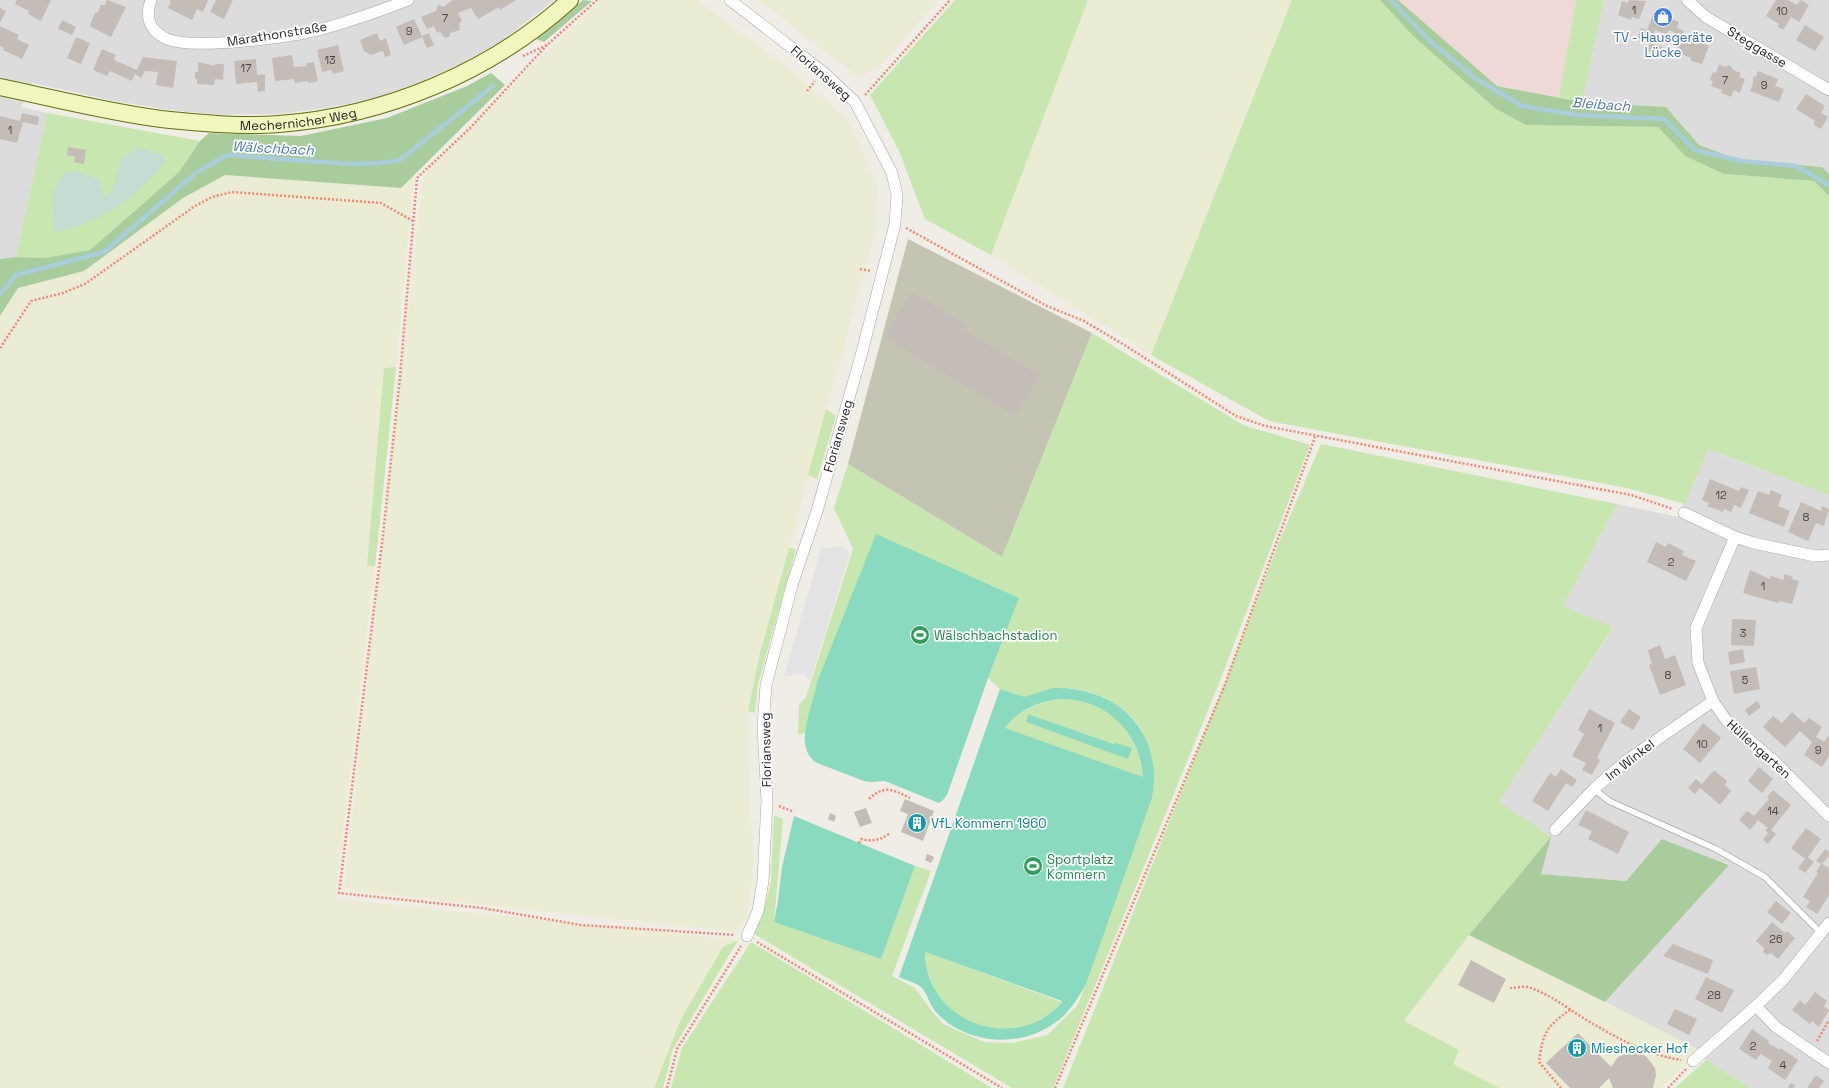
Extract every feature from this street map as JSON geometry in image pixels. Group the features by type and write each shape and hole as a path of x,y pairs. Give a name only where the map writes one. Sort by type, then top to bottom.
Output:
{"street":[{"name":"Marathonstraße","path":"151,0 148,8 148,19 153,30 165,39 207,43 261,40 320,30 373,14 392,3 408,0"},
{"name":"Mechernicher Weg","path":"0,87 107,110 180,121 279,124 323,118 366,110 438,85 506,49 531,32 570,0"},
{"name":"Floriansweg","path":"730,0 823,72 855,102 892,173 897,195 895,224 862,352 817,511 792,585 766,685 763,727 767,801 763,881 758,911 747,936"},
{"name":"Steggasse","path":"1687,0 1706,17 1829,90"},
{"path":"1684,513 1735,537 1754,543 1815,556 1829,555"},
{"name":"Hüllengarten","path":"1735,537 1696,628 1698,663 1713,702 1726,720 1775,762 1829,816"},
{"name":"Im Winkel","path":"1556,830 1594,790 1626,761 1713,702"},
{"path":"1693,1061 1756,1006 1783,980 1829,924"},
{"path":"1756,1006 1776,1027 1829,1063"}],"lane":[{"path":"1594,790 1609,801 1716,849 1765,877 1821,933"}],"path":[{"path":"597,0 547,45 470,128 417,178 384,535 339,893 482,908 580,925 747,936 1002,1088"},
{"path":"864,96 950,0"},
{"path":"520,58 547,45"},
{"path":"0,348 31,301 63,293 85,284 195,206 212,196 232,192 381,203 413,221"},
{"path":"895,224 904,226 1047,306 1084,321 1236,416 1265,426 1315,437 1631,495 1656,502 1684,513"},
{"path":"1056,1088 1224,687 1315,437"},
{"path":"869,799 883,789 891,790 910,798"},
{"path":"859,843 861,839 871,841 890,833"},
{"path":"668,1088 677,1049 747,936"},
{"path":"1510,988 1527,987 1571,1009 1594,1025 1634,1046 1671,1058 1693,1061"},
{"path":"1561,1088 1539,1062 1542,1040 1548,1028 1571,1009"},
{"path":"1811,1052 1829,1020"},
{"path":"1668,1088 1693,1061"}],"shaded area":[{"path":"0,0 554,0 503,40 463,63 422,81 379,97 327,108 276,114 221,115 170,110 115,101 32,83 21,107 47,113 16,257 0,259"},
{"path":"601,0 698,0 794,73 849,121 877,186 876,223 870,251 759,657 748,711 749,801 754,860 748,913 738,932 344,890 423,176 535,63"},
{"path":"759,0 939,0 881,65 858,77"},
{"path":"1088,0 1292,0 1151,355 991,255"},
{"path":"1398,0 1576,0 1559,97 1497,86"},
{"path":"1604,0 1829,0 1829,174 1821,167 1740,160 1699,145 1666,107 1582,102"},
{"path":"137,147 164,155 164,164 140,189 115,208 88,222 72,228 54,232 52,195 64,173 77,171 98,179 105,197 112,192 121,160"},
{"path":"225,175 400,188 414,175 396,367 384,368 367,565 375,566 335,899 738,940 723,947 656,1079 654,1088 0,1088 0,316 18,288 84,271 183,198"},
{"path":"908,239 1092,333 1002,557 848,464"},
{"path":"1707,449 1829,495 1829,1088 1751,1088 1706,1060 1701,1051 1605,1002 1728,864 1662,839 1626,881 1541,874 1499,802 1613,628 1563,606 1617,504 1678,517"},
{"path":"843,546 850,553 810,681 803,673 784,676 821,549"},
{"path":"1469,935 1701,1051 1661,1088 1499,1088 1453,1064 1459,1050 1404,1022"}],"green space":[{"path":"583,0 592,1 544,42 536,39"},
{"path":"955,0 1088,0 991,255 925,219 899,151 870,95"},
{"path":"1292,0 1380,0 1413,36 1496,109 1526,125 1658,127 1685,156 1724,174 1814,181 1829,196 1829,495 1708,449 1685,504 1627,488 1269,421 1151,355"},
{"path":"1380,0 1398,0 1497,86 1582,102 1666,107 1699,145 1740,160 1822,167 1829,174 1829,196 1814,181 1724,174 1685,156 1658,127 1526,125 1496,109 1413,36"},
{"path":"1576,0 1604,0 1582,102 1559,97"},
{"path":"491,73 505,85 401,188 225,175 183,198 84,271 18,288 0,316 0,259 16,257 45,258 90,250 179,172 200,141 209,133 301,136 387,118 467,86"},
{"path":"47,113 200,141 179,172 90,250 45,258 16,257"},
{"path":"1092,333 1243,425 1310,445 1218,686 1053,1088 1012,1088 754,934 765,906 771,882 774,815 783,819 774,922 881,959 915,866 931,871 892,976 915,988 943,1024 984,1042 1013,1043 1047,1035 1078,1005 1152,798 1153,779 1143,733 1137,723 1126,712 1112,702 1088,691 1062,688 1037,693 1024,698 1000,689 988,678 1019,598 876,535 817,682 805,733 798,735 799,705 806,697 853,549 834,508 848,464 1002,557"},
{"path":"396,367 375,566 367,566 384,368"},
{"path":"826,409 836,416 817,479 808,475"},
{"path":"1321,444 1617,504 1563,606 1613,627 1499,802 1551,837 1469,935 1404,1021 1459,1050 1453,1064 1499,1088 1063,1088 1232,665 1281,537"},
{"name":"Wälschbachstadion","path":"876,534 1019,598 988,678 947,795 939,803 885,781 864,781 817,763 809,756 806,747 806,725 817,682"},
{"path":"789,548 796,549 758,684 755,713 748,711 759,657"},
{"name":"Sportplatz Kommern","path":"1053,688 1076,689 1098,695 1116,705 1131,718 1143,734 1151,753 1154,774 1152,798 1086,984 1076,1000 1061,1018 1043,1030 1016,1039 988,1039 974,1036 948,1023 935,1010 919,985 899,977 1000,689 1024,697","holes":["1061,699 1093,705 1118,721 1128,733 1135,746 1141,761 1143,777 1005,728 1023,711 1037,704","925,952 1062,1001 1062,1002 1048,1015 1031,1024 1013,1028 995,1028 977,1024 960,1016 946,1004 934,988 927,971"]},
{"path":"1053,700 1078,700 1094,705 1107,712 1118,721 1128,732 1135,745 1140,760 1143,777 1004,728 1016,716 1030,708","holes":["1028,714 1115,744 1112,752 1026,722"]},
{"path":"1028,714 1114,744 1116,743 1132,748 1128,759 1026,722"},
{"path":"794,816 915,866 881,959 774,922 782,867"},
{"path":"1551,837 1541,874 1626,881 1662,839 1729,865 1605,1002 1469,935"},
{"path":"738,940 673,1049 663,1088 654,1088 681,1019 723,947"},
{"path":"751,942 992,1088 671,1088 682,1048"},
{"path":"925,952 1062,1002 1043,1018 1021,1027 999,1029 977,1024 957,1013 940,997 929,977"},
{"path":"1706,1060 1751,1088 1675,1088"}],"building":[{"path":"17,0 51,0 41,21 28,14 29,11 15,4"},
{"path":"107,0 126,7 111,37 91,27 90,24 95,13 98,12 101,5 105,5"},
{"path":"169,0 208,0 203,12 197,9 192,20 168,8 171,2"},
{"path":"216,0 233,0 224,19 210,12"},
{"path":"453,0 516,0 500,10 499,7 478,19 471,8 458,13 462,21 459,23 460,30 450,33 450,36 446,38 440,31 437,33 434,26 427,29 421,17 436,11 438,5 443,7"},
{"path":"1629,0 1646,1 1639,19 1632,17 1631,20 1618,15 1622,1 1628,3"},
{"path":"1776,0 1788,0 1797,5 1801,0 1809,5 1799,22 1791,17 1783,30 1777,26 1779,24 1766,16"},
{"path":"0,8 6,11 0,23"},
{"path":"1654,12 1679,22 1677,28 1684,31 1683,35 1709,46 1702,64 1691,61 1691,58 1676,52 1678,45 1671,42 1675,33 1669,30 1667,35 1655,30 1654,34 1647,31 1644,40 1638,38 1641,28 1647,30"},
{"path":"414,19 422,36 429,33 434,45 427,48 422,37 404,45 396,27"},
{"path":"62,20 76,27 72,35 58,29"},
{"path":"1805,25 1824,37 1815,51 1796,40"},
{"path":"0,26 19,35 17,39 29,45 22,59 3,50 4,48 0,46"},
{"path":"377,33 380,41 386,38 391,55 385,57 383,51 371,55 364,51 360,40"},
{"path":"76,37 90,43 81,64 67,58"},
{"path":"1650,42 1662,47 1659,55 1647,51"},
{"path":"338,45 344,71 333,74 332,70 322,72 317,50"},
{"path":"102,49 116,55 114,60 137,70 143,57 177,61 173,88 156,85 158,72 145,71 141,78 135,74 132,81 110,71 107,76 93,70"},
{"path":"292,55 294,67 307,66 306,63 314,62 318,81 309,83 308,81 295,83 294,79 275,81 272,58"},
{"path":"256,59 257,75 265,74 265,91 258,92 257,82 236,84 234,61"},
{"path":"198,62 215,66 215,64 224,64 223,80 215,79 214,85 197,84 195,72 198,72"},
{"path":"1719,65 1726,67 1728,65 1732,67 1733,70 1741,73 1739,77 1745,79 1740,93 1734,90 1731,97 1721,93 1722,90 1711,86 1713,81 1710,80 1713,72 1716,73"},
{"path":"1758,71 1778,79 1775,86 1784,89 1779,102 1750,91 1753,84 1753,77 1756,76"},
{"path":"1806,94 1825,106 1821,113 1828,117 1821,129 1814,125 1815,121 1796,109"},
{"path":"22,113 39,117 38,125 23,122 17,143 0,139 0,116 20,121"},
{"path":"68,147 86,150 84,164 74,162 75,157 67,155"},
{"path":"911,292 966,324 963,329 1040,375 1015,416 884,338"},
{"path":"1710,479 1739,491 1741,487 1749,490 1741,508 1734,505 1731,512 1724,509 1723,512 1707,506 1709,503 1702,500"},
{"path":"1771,490 1782,495 1778,506 1790,511 1784,527 1749,513 1758,491 1769,495"},
{"path":"1801,502 1821,511 1822,506 1829,509 1824,526 1816,523 1808,541 1788,532"},
{"path":"1656,542 1666,547 1668,543 1684,551 1682,555 1696,561 1686,581 1647,562"},
{"path":"1750,570 1770,579 1771,576 1783,580 1785,574 1793,577 1792,579 1799,581 1792,604 1779,601 1778,603 1743,593"},
{"path":"1732,619 1756,620 1754,646 1731,645"},
{"path":"1660,645 1665,659 1675,655 1686,685 1660,695 1649,665 1652,664 1648,650"},
{"path":"1743,649 1745,662 1730,665 1728,652"},
{"path":"1756,667 1760,689 1734,694 1730,671"},
{"path":"1757,701 1761,707 1749,716 1745,710"},
{"path":"1589,709 1615,723 1597,758 1600,760 1592,775 1582,770 1586,763 1572,756 1584,734 1578,730"},
{"path":"1629,709 1641,717 1633,730 1620,722"},
{"path":"1792,712 1804,723 1809,718 1822,727 1816,737 1824,742 1829,735 1829,756 1822,767 1804,755 1812,742 1800,731 1785,747 1763,727 1773,716 1782,723"},
{"path":"1703,723 1721,738 1700,763 1683,749"},
{"path":"1759,767 1773,779 1762,793 1748,781"},
{"path":"1561,769 1577,780 1572,787 1566,783 1548,811 1532,801 1550,773 1556,777"},
{"path":"1714,770 1727,781 1725,785 1731,791 1720,805 1700,788 1695,794 1688,788 1696,779 1702,784"},
{"path":"1773,790 1791,805 1771,830 1776,834 1768,844 1763,840 1768,833 1765,830 1768,828 1758,820 1750,830 1739,820 1747,811 1754,816 1769,799 1767,797"},
{"name":"VfL Kommern 1960","path":"905,799 934,811 923,841 901,832 908,814 900,811"},
{"path":"866,808 872,823 860,827 854,812"},
{"path":"1586,810 1629,832 1618,854 1588,839 1592,831 1578,825"},
{"path":"830,813 836,816 834,822 828,819"},
{"path":"1806,828 1821,839 1808,857 1814,862 1805,873 1798,868 1805,859 1791,848"},
{"path":"1825,849 1829,852 1829,856 1822,864 1829,868 1829,895 1817,914 1806,907 1810,901 1803,897 1818,873 1816,872 1821,864 1816,861"},
{"path":"927,854 934,857 931,863 925,860"},
{"path":"1776,901 1791,913 1782,924 1767,912"},
{"path":"1772,922 1785,933 1787,931 1795,938 1778,959 1771,953 1767,955 1763,952 1764,948 1756,941"},
{"path":"1673,944 1713,960 1708,974 1663,956"},
{"path":"1471,960 1506,979 1494,1003 1458,985"},
{"path":"1706,977 1734,990 1722,1013 1695,999"},
{"path":"1815,992 1827,1001 1824,1006 1829,1010 1819,1027 1812,1021 1810,1024 1792,1010 1800,1000 1805,1005"},
{"path":"1675,1009 1697,1019 1689,1035 1667,1024"},
{"path":"1752,1029 1769,1041 1768,1043 1780,1050 1781,1048 1798,1060 1785,1080 1768,1068 1772,1061 1761,1054 1756,1060 1739,1049"},
{"name":"Mieshecker Hof","path":"1578,1033 1611,1067 1618,1057 1625,1054 1632,1052 1646,1056 1655,1068 1656,1075 1653,1088 1613,1088 1609,1078 1599,1088 1570,1088 1546,1063"},
{"path":"1816,1075 1824,1081 1819,1088 1807,1088"},
{"path":"1790,1083 1795,1085 1794,1088 1788,1088"}],"waterway":[{"name":"Bleibach","path":"1391,0 1430,41 1475,78 1522,106 1577,115 1664,119 1695,150 1741,161 1796,166 1829,185"},
{"name":"Wälschbach","path":"0,294 16,275 104,252 197,172 227,155 348,164 381,163 400,160 493,86"}],"place":[{"name":"TV - Hausgeräte Lücke","path":"1663,17"},
{"name":"Wälschbachstadion","path":"920,635"},
{"name":"VfL Kommern 1960","path":"917,823"},
{"name":"Sportplatz Kommern","path":"1033,866"},
{"name":"Mieshecker Hof","path":"1577,1048"}]}
